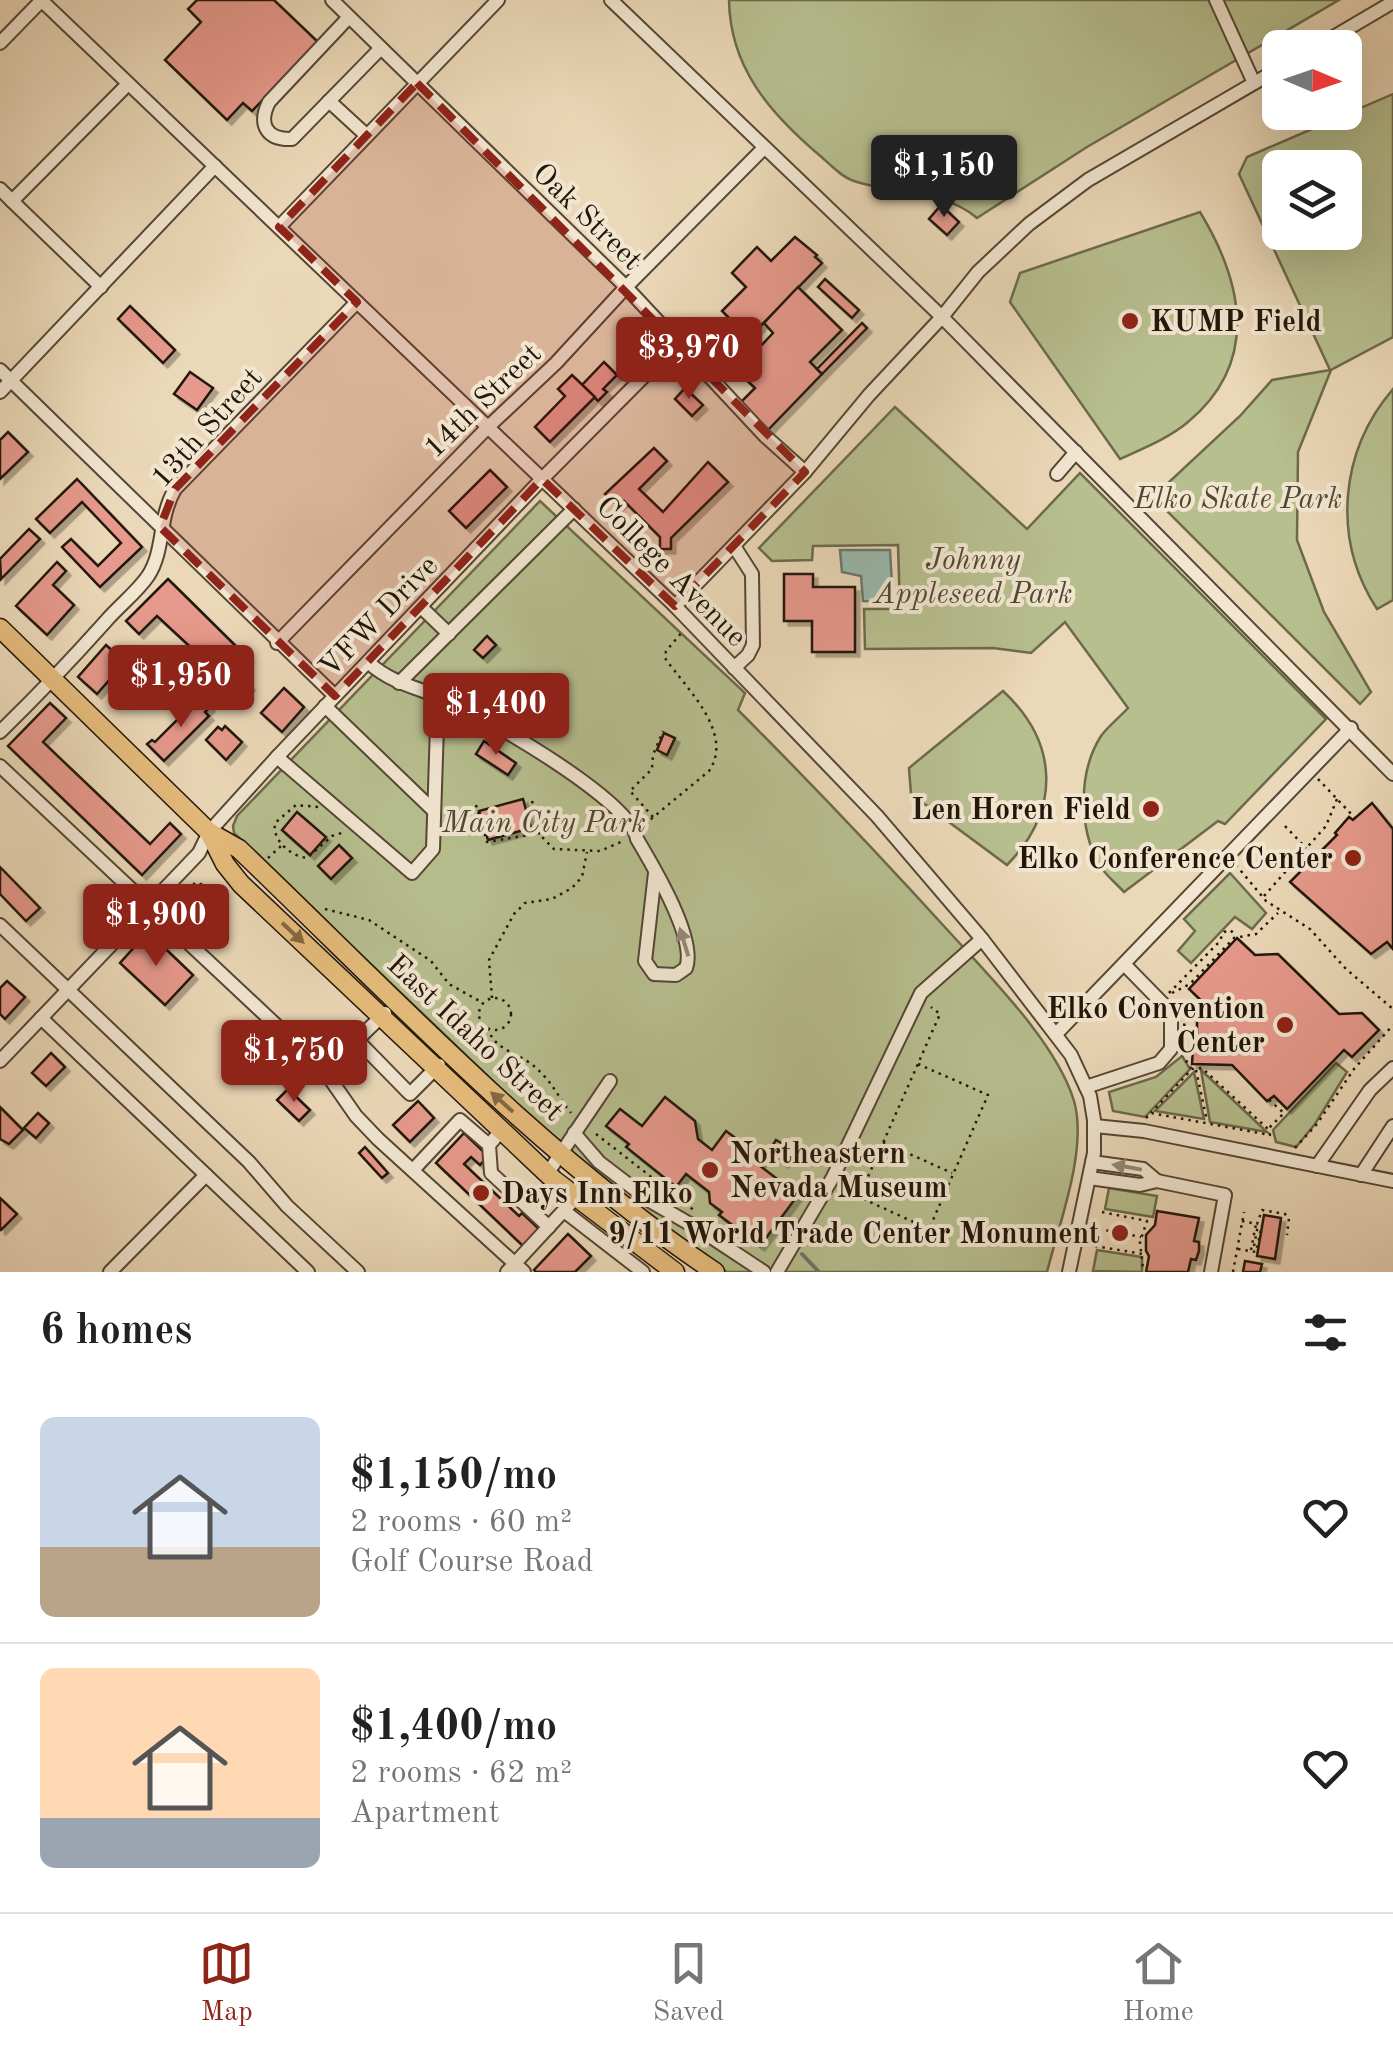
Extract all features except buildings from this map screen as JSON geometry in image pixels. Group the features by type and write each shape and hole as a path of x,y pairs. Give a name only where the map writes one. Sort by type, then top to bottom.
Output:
{"main road":[{"name":"East Idaho Street","path":"0,628 209,832 240,849 560,1154 715,1272"},
{"name":"East Idaho Street","path":"209,832 225,864 241,884 436,1069 495,1138 547,1174 570,1204 674,1272"}],"street":[{"path":"0,43 41,0"},
{"name":"College Avenue","path":"41,0 675,606 877,816 982,940 1056,1034 1078,1066 1086,1087 1094,1126 1092,1162 1069,1272"},
{"name":"Oak Street","path":"332,0 626,286 765,436 805,472"},
{"path":"279,228 498,0"},
{"path":"610,0 942,317 1393,774"},
{"path":"1216,0 1254,83"},
{"path":"1345,30 1393,2"},
{"path":"350,18 269,102 263,126 271,135 292,139 381,48"},
{"path":"675,606 805,472 997,253 1088,180 1262,78"},
{"path":"12,201 128,84"},
{"path":"329,101 366,135"},
{"name":"14th Street","path":"277,643 764,148"},
{"path":"0,392 214,166"},
{"path":"0,189 101,287"},
{"name":"13th Street","path":"0,732 54,680 147,577 160,542 166,504 175,489 357,302"},
{"name":"VFW Drive","path":"0,1062 199,852 209,832 277,757 677,343"},
{"path":"0,370 277,643 434,811"},
{"path":"1057,474 1076,452"},
{"path":"399,683 574,510"},
{"path":"734,546 752,574 753,645 734,668"},
{"path":"421,607 449,634"},
{"path":"369,662 387,678 438,696 541,753 594,790 636,831 637,840 666,888 689,952 686,968 676,975 654,974 645,961 655,873"},
{"path":"277,757 412,873 433,849 438,696"},
{"path":"1056,1034 1351,728"},
{"path":"0,766 324,1070 356,1116 515,1269 592,1180"},
{"path":"0,925 250,1162 286,1206 358,1272"},
{"path":"777,1272 833,1177 918,998 982,940"},
{"path":"1086,1087 1159,1063 1172,1049 1171,1012 1124,964"},
{"path":"397,1000 357,1040 410,1094 450,1052"},
{"path":"42,1018 308,1272"},
{"path":"1317,1166 1370,1090 1393,1068"},
{"path":"547,1174 610,1080"},
{"path":"413,1170 460,1120 495,1138 491,1173 548,1227"},
{"path":"1094,1126 1144,1130 1393,1182"},
{"path":"1360,1175 1393,1126"},
{"path":"574,1133 600,1162 650,1201 764,1272"},
{"path":"1092,1162 1143,1169 1157,1182"},
{"path":"110,1272 206,1174"},
{"path":"1090,1178 1140,1185 1157,1182 1225,1195 1211,1272"},
{"path":"570,1204 643,1272"}],"path":[{"path":"532,801 547,844 554,849 595,852 612,848 710,771 716,758 714,739 702,708 664,658 666,650 691,622"},
{"path":"654,817 630,791 652,769 653,754 663,731"},
{"path":"1317,778 1355,818"},
{"path":"325,798 313,809 296,805 276,823 274,832 294,856 309,858 332,836 354,824"},
{"path":"1262,898 1326,826 1337,798"},
{"path":"476,805 486,842 542,833"},
{"path":"1285,826 1306,849"},
{"path":"264,861 282,845"},
{"path":"492,998 489,960 516,911 525,903 552,900 572,888 582,877 588,850 595,852"},
{"path":"1234,864 1262,898 1310,928 1346,969 1393,1009"},
{"path":"317,911 342,912 369,920 426,957 449,984 483,1003"},
{"path":"1238,936 1230,930 1224,932 1169,994 1188,986 1238,936 1256,934 1279,912"},
{"path":"483,1003 492,998 506,1002 511,1016 502,1028 488,1028"},
{"path":"918,998 940,1014 859,1196 929,1229 988,1095 918,1064"},
{"path":"483,1003 480,1019 489,1034 498,1045 550,1081 576,1117"},
{"path":"1181,1009 1195,1009 1195,1028"},
{"path":"1286,1145 1296,1148 1354,1069 1393,1025"},
{"path":"1195,1028 1186,1026 1195,1028"},
{"path":"1181,1052 1194,1069 1207,1123"},
{"path":"1145,1119 1194,1069 1202,1068 1270,1135"},
{"path":"1268,1129 1284,1113 1269,1100"},
{"path":"1151,1113 1270,1135 1275,1142"},
{"path":"596,1134 694,1210"},
{"path":"883,1142 954,1174"},
{"path":"1251,1251 1262,1210 1285,1214 1289,1218 1287,1234"},
{"path":"1102,1212 1147,1221 1141,1236 1144,1269"},
{"path":"1233,1272 1244,1212"},
{"path":"1242,1222 1258,1224"},
{"path":"1237,1249 1256,1252 1258,1224"},
{"path":"1098,1229 1117,1232 1117,1228 1124,1230 1124,1234 1141,1236"},
{"path":"1095,1246 1143,1254"}],"highlighted area":[{"path":"417,83 805,472 675,606 542,479 335,696 160,527 175,489 357,302 279,227"}],"green space":[{"path":"729,0 1339,0 1288,30 1262,30 1262,45 1087,147 977,218 949,202 854,181 835,169 784,122 756,86 736,46"},
{"name":"Elko Skate Park","path":"1393,94 1393,337 1331,370 1298,452 1297,540 1324,612 1371,692 1360,704 1153,497 1240,416 1272,380 1330,370 1274,250 1362,250 1362,150 1263,150 1310,130 1362,130 1362,107"},
{"path":"1262,151 1262,224 1239,174 1247,157"},
{"name":"KUMP Field","path":"1200,212 1215,239 1234,294 1235,348 1211,399 1188,422 1120,459 1010,302 1020,273"},
{"path":"1393,389 1393,600 1377,609 1353,554 1348,497 1361,440"},
{"name":"Johnny Appleseed Park","path":"895,407 1027,529 1080,473 1326,719 1225,824 1218,821 1124,892 1098,863 1087,833 1084,799 1093,750 1104,732 1128,708 1065,622 1031,653 993,648 865,649 864,609 900,609 898,545 813,546 812,560 772,561 759,548"},
{"name":"Main City Park","path":"540,501 745,693 738,710 986,972 1039,1035 1066,1079 1077,1120 1075,1164 1047,1272 727,1272 640,1209 538,1124 234,833 237,816"},
{"path":"1003,691 1035,732 1046,777 1037,822 1007,865 911,794 909,768"},
{"path":"1230,873 1266,913 1252,929 1235,917 1191,963 1178,951 1195,931 1184,919"},
{"path":"1182,1056 1190,1069 1145,1117 1113,1111 1109,1092 1156,1077"},
{"path":"1336,1063 1347,1072 1315,1124 1296,1147 1276,1142 1273,1130"},
{"path":"1201,1070 1267,1132 1210,1122"},
{"path":"1194,1072 1204,1119 1155,1111"},
{"path":"1109,1188 1157,1196 1153,1217 1105,1209"},
{"path":"1097,1250 1142,1257 1142,1272 1093,1271"}],"shaded area":[{"path":"840,550 890,550 893,602 863,601 861,576 842,572"}],"waterway":[{"path":"802,1254 819,1272"}],"place":[{"name":"KUMP Field","path":"1130,321"},
{"name":"Len Horen Field","path":"1151,809"},
{"name":"Elko Conference Center","path":"1353,858"},
{"name":"Elko Convention Center","path":"1285,1025"},
{"name":"Northeastern Nevada Museum","path":"710,1170"},
{"name":"Days Inn Elko","path":"481,1193"},
{"name":"9/11 World Trade Center Monument","path":"1120,1233"}]}
